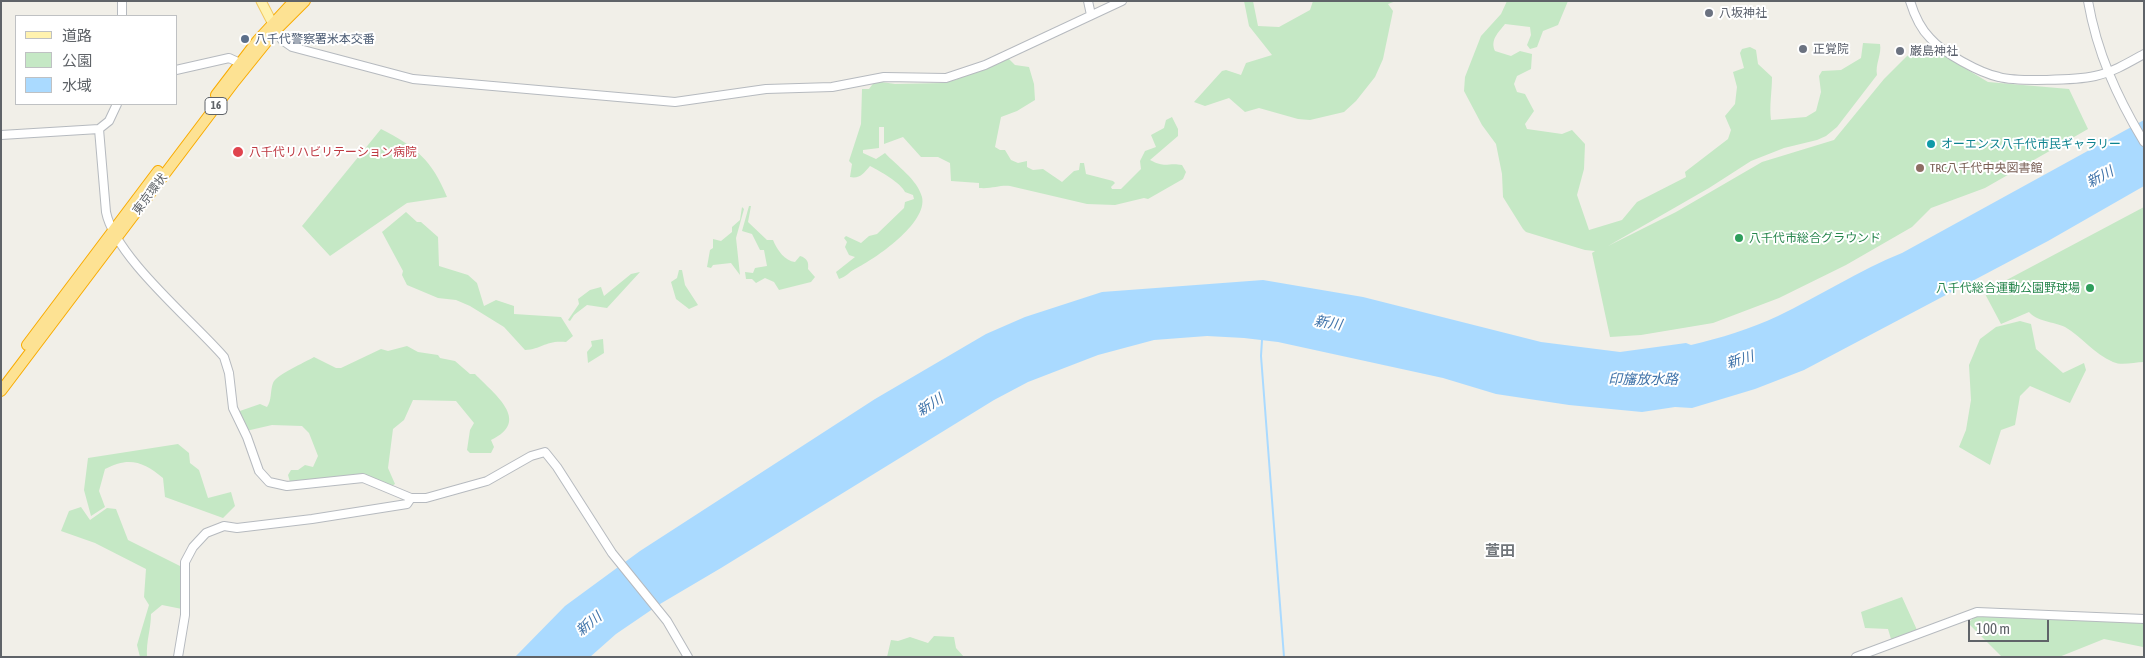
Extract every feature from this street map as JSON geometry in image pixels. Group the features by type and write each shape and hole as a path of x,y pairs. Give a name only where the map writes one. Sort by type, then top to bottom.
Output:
{"highway":[{"name":"東京環状","path":"1,380 294,1"},
{"name":"東京環状","path":"1,391 240,63 274,27 305,1"}],"main road":[{"path":"261,1 274,27"}],"street":[{"path":"122,1 122,15"},
{"path":"1088,1 1091,15"},
{"path":"274,27 282,40 292,47 413,79 675,102 766,89 832,87 884,77 946,78 985,65 1122,1"},
{"path":"1910,1 1919,23 1930,39 1949,53 2000,78 2072,79 2107,72 2144,54"},
{"path":"2088,1 2094,34 2107,72 2128,115 2144,142"},
{"path":"178,70 229,58 240,63"},
{"path":"1,135 99,129 109,121 117,105"},
{"path":"99,129 106,212 115,233 163,294 224,357 229,373 233,408 264,478 276,485 287,486 363,478 410,498 426,498 487,481 531,456 545,452 558,467 614,556 662,614 688,657"},
{"path":"178,657 185,615 185,562 200,538 206,533 224,526 237,528 312,520 388,506 401,506 407,504 410,498"},
{"path":"1856,657 1977,612 2144,619"}],"green space":[{"path":"1244,1 1253,1 1258,26 1279,27 1310,10 1313,1 1396,1 1388,4 1393,11 1383,59 1375,77 1356,101 1344,112 1310,120 1298,119 1259,108 1245,112 1229,98 1205,106 1194,102 1222,71 1226,70 1241,75 1246,63 1272,55 1249,26"},
{"path":"1507,1 1568,1 1558,25 1543,31 1537,47 1530,49 1527,45 1531,35 1530,27 1505,24 1493,43 1495,51 1511,56 1520,51 1532,54 1531,69 1517,76 1514,84 1517,92 1525,94 1534,111 1525,124 1527,129 1562,134 1572,130 1585,144 1584,169 1577,195 1589,230 1622,220 1637,202 1686,177 1685,172 1728,139 1731,130 1725,116 1735,104 1737,87 1733,72 1744,68 1740,53 1742,49 1750,47 1756,50 1758,64 1772,77 1771,120 1806,117 1816,111 1821,92 1819,76 1822,71 1841,70 1861,58 1863,43 1880,44 1877,75 1837,127 1826,136 1784,148 1751,161 1709,188 1608,246 1676,212 1762,162 1834,140 1884,79 1907,56 1926,45 1988,82 2069,89 2088,129 1985,188 1931,208 1912,227 1846,265 1779,298 1713,323 1641,335 1610,337 1592,253 1595,251 1585,250 1526,232 1523,229 1503,197 1502,174 1496,144 1482,125 1464,91 1465,77 1481,36 1501,14"},
{"path":"1008,58 1015,65 1029,67 1034,84 1035,100 1017,111 1001,117 995,147 1005,150 1011,160 1018,163 1027,161 1027,167 1033,170 1043,169 1062,182 1074,171 1079,170 1080,163 1084,163 1086,174 1113,181 1115,183 1111,187 1112,189 1121,189 1141,169 1140,161 1145,151 1156,147 1151,135 1164,128 1166,120 1172,117 1178,129 1178,136 1150,160 1164,165 1182,165 1186,172 1183,179 1148,199 1144,198 1115,205 1087,204 1010,186 979,188 979,183 951,181 950,163 938,157 921,157 903,137 884,144 884,127 879,127 879,148 863,150 863,153 876,159 885,153 916,184 922,197 922,207 909,229 887,249 839,279 836,272 855,257 849,255 845,247 847,242 844,238 846,236 861,243 869,236 877,234 904,208 905,202 914,199 913,195 905,192 895,181 870,166 859,176 850,177 852,164 849,161 861,124 862,89 869,89 875,81 895,84 943,83 955,80"},
{"path":"381,129 404,142 422,156 435,173 447,197 407,203 330,256 302,226"},
{"path":"749,206 751,206 748,222 767,240 773,240 779,251 788,260 795,262 800,256 806,259 808,269 815,277 811,282 779,290 774,282 765,278 756,283 752,279 746,279 745,272 753,273 755,268 767,266 764,250 760,250 752,234 742,231"},
{"path":"742,207 744,209 736,238 740,275 731,263 713,265 711,268 707,267 710,250 713,248 713,239 721,241 732,232 732,227 740,220"},
{"name":"八千代総合運動公園野球場","path":"2144,207 2144,362 2124,364 2106,359 2065,327 2041,319 2029,312 2001,324 1984,292"},
{"path":"406,212 438,237 439,266 468,275 477,283 484,306 496,300 514,306 514,314 561,317 573,336 566,342 553,342 525,350 504,327 470,306 456,300 438,298 407,285 402,275 403,271 382,232"},
{"path":"679,270 682,270 685,285 698,305 689,309 676,299 671,282 677,278"},
{"path":"640,272 607,308 587,305 574,315 570,321 568,320 579,304 578,299 590,290 601,287 604,296 631,274"},
{"path":"2020,321 2031,324 2036,349 2063,373 2084,363 2086,370 2070,403 2030,386 2020,396 2015,425 2001,430 1990,465 1959,447 1966,430 1971,400 1969,365 1980,339 1996,327"},
{"path":"603,339 604,353 588,363 587,352 592,346 591,341"},
{"path":"407,346 418,352 438,355 440,358 455,361 470,374 475,374 506,407 509,416 508,424 503,433 491,440 494,447 491,453 470,453 467,450 470,430 474,423 456,401 413,400 404,420 393,429 388,468 395,484 392,486 362,475 290,482 288,475 291,470 298,470 305,465 313,467 318,456 309,433 302,426 272,425 246,431 237,412 260,404 267,407 273,383 285,372 314,357 336,368 341,368 381,349 388,351"},
{"path":"178,444 189,453 190,463 199,470 208,498 231,492 235,506 223,518 165,497 163,478 143,465 129,462 105,469 99,491 105,507 91,516 84,490 88,458"},
{"path":"81,507 90,520 107,508 116,509 128,540 182,567 182,609 162,605 151,614 147,657 140,657 137,645 149,605 144,597 146,569 95,543 61,531 69,511"},
{"path":"1902,597 1917,630 1891,639 1888,629 1865,628 1861,612"},
{"path":"1977,615 2144,619 2144,652 2143,647 2104,639 2059,657 2002,657 1968,623"},
{"path":"934,636 954,637 956,648 964,657 887,657 891,640 898,641 910,637 928,643"}],"water":[{"name":"印旛放水路","path":"2144,120 2144,186 2048,241 1804,370 1755,389 1692,408 1675,407 1642,412 1569,405 1496,394 1443,378 1278,342 1207,336 1154,340 1098,355 1028,382 994,400 660,604 616,634 590,657 515,657 565,606 640,551 875,399 986,334 1025,317 1102,292 1263,280 1363,297 1541,342 1620,352 1686,343 1691,345 1746,329 1794,308 1870,267 1902,253"}],"waterway":[{"path":"1262,340 1261,356 1284,657"}],"place":[{"name":"八坂神社","path":"1709,13"},
{"name":"八千代警察署米本交番","path":"245,39"},
{"name":"正覚院","path":"1803,49"},
{"name":"巌島神社","path":"1900,51"},
{"name":"オーエンス八千代市民ギャラリー","path":"1931,144"},
{"name":"八千代リハビリテーション病院","path":"238,152"},
{"name":"TRC八千代中央図書館","path":"1920,168"},
{"name":"八千代市総合グラウンド","path":"1739,238"},
{"name":"八千代総合運動公園野球場","path":"2090,288"}],"district":[{"name":"萱田","path":"1500,551"}],"water label":[{"name":"新川","path":"2100,177"},
{"name":"新川","path":"1328,323"},
{"name":"新川","path":"1740,360"},
{"name":"新川","path":"930,405"},
{"name":"新川","path":"589,624"}]}
